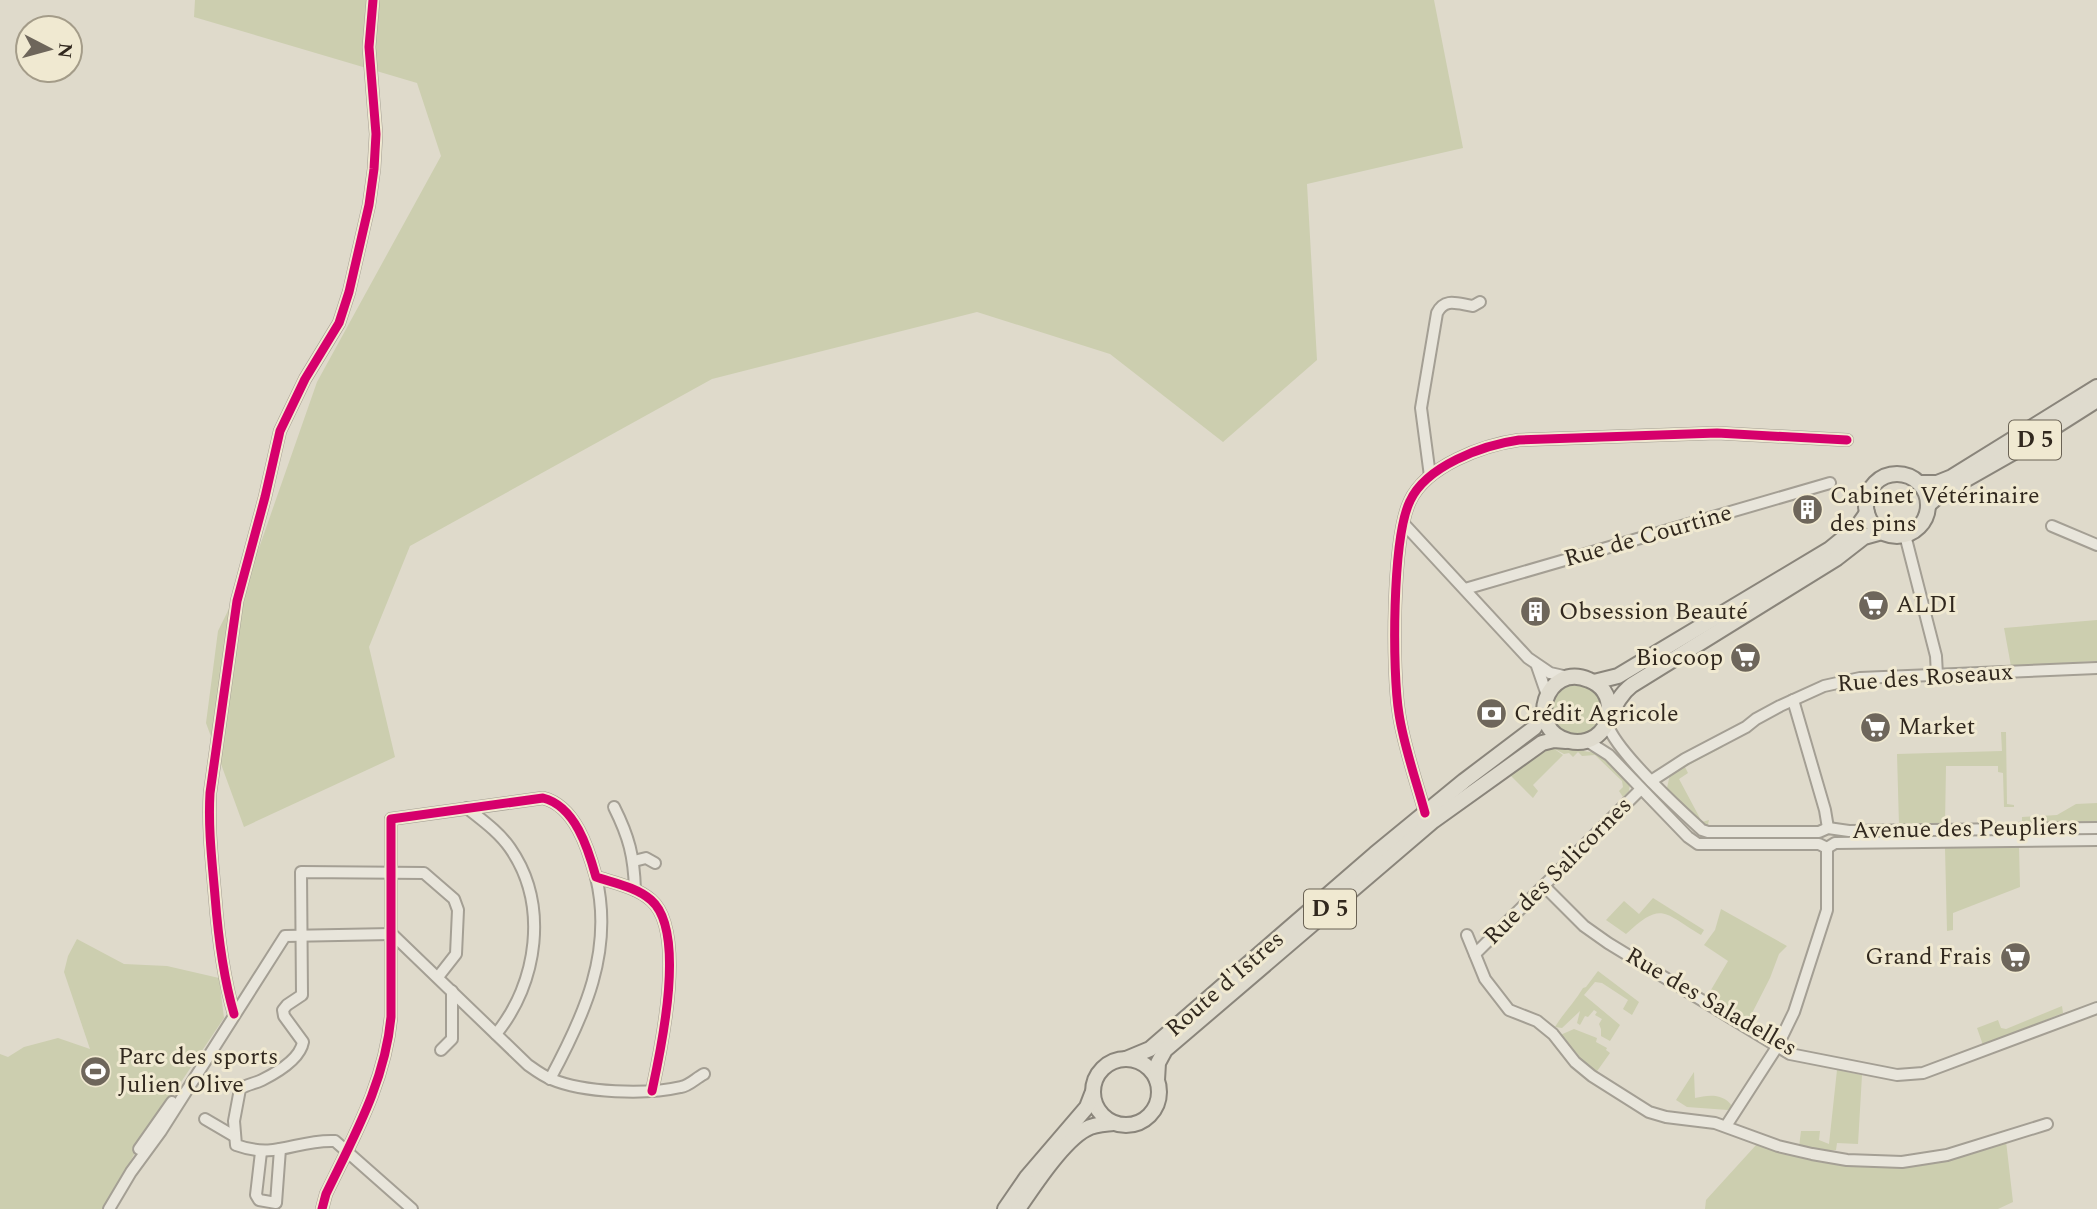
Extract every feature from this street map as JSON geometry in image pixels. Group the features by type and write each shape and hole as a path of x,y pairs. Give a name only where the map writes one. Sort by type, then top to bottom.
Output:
{"main road":[{"name":"D 5","path":"1919,484 1937,483 1952,477 2097,387"},
{"name":"D 5","path":"1928,505 1942,493 2023,447 2097,400"},
{"path":"1906,475 1919,484 1928,505 1927,513 1919,527 1905,536 1889,535 1875,527 1867,513 1867,497 1882,478 1906,475"},
{"path":"1594,682 1618,676 1830,549 1857,527 1867,513"},
{"path":"1608,719 1607,695 1594,682 1576,676 1568,677 1555,684 1547,695 1544,712 1549,727 1566,741 1587,741 1595,737 1608,719 1618,698 1632,685 1836,558 1864,537 1882,532"},
{"name":"Route d'Istres","path":"1126,1059 1150,1049 1425,813 1534,728 1544,712"},
{"name":"Route d'Istres","path":"1157,1080 1158,1063 1166,1050 1433,821 1542,743 1566,741"},
{"path":"1005,1209 1027,1177 1087,1107 1094,1083 1105,1066 1126,1059 1139,1062 1150,1069 1157,1080 1158,1100 1147,1119 1124,1126 1113,1123 1086,1129 1071,1141 1018,1209"},
{"path":"1092,1094 1098,1112 1113,1123"}],"street":[{"path":"234,1014 227,990 216,911 210,850 210,793 235,609 280,431 305,379 339,323 369,205 376,134 369,47 373,0"},
{"path":"1430,476 1421,408 1437,313 1440,306 1449,302 1473,306 1480,302"},
{"path":"1425,813 1410,761 1398,702 1395,656 1398,565 1404,524 1410,500 1430,476 1472,452 1501,442 1519,440 1717,433 1847,440"},
{"name":"Rue de Courtine","path":"1465,589 1830,483"},
{"path":"1404,524 1537,666 1550,673 1568,677"},
{"path":"2052,526 2097,545"},
{"path":"1905,536 1936,656 1937,675"},
{"path":"1537,666 1547,695"},
{"name":"Rue des Roseaux","path":"1651,781 1685,759 1793,700 1825,686 1860,678 2097,668"},
{"path":"1793,700 1825,810 1827,830"},
{"name":"Avenue des Peupliers","path":"1608,719 1610,733 1651,781 1702,830 1708,832 2097,828"},
{"name":"Avenue des Peupliers","path":"1587,741 1609,755 1688,837 1698,844 1827,845 2097,840"},
{"name":"Rue des Salicornes","path":"1475,954 1642,789"},
{"path":"322,1209 367,1109 381,1074 388,1046 391,1017 391,819 543,798 555,801 565,809 575,825 596,877 601,898 600,942 591,990 578,1028 550,1079"},
{"path":"614,807 627,833 634,861 635,890"},
{"path":"467,808 494,830 510,848 524,875 532,900 533,952 528,974 509,1018 496,1034"},
{"name":"Avenue des Peupliers","path":"1827,830 1836,839 1827,845"},
{"name":"Avenue des Peupliers","path":"1827,830 1817,836 1827,845"},
{"path":"1726,1126 1777,1047 1794,1012 1827,910 1827,845"},
{"path":"634,861 646,858 655,863"},
{"path":"235,1141 234,1121 240,1089 264,1079 298,1055 302,1049 303,1042 284,1016 283,1010 302,995 301,872 424,873 454,899 458,910 456,954 438,977"},
{"path":"596,877 635,890 650,899 659,908 668,941 669,990 652,1091"},
{"name":"Rue des Saladelles","path":"1544,886 1584,926 1777,1047 1798,1055 1897,1075 1923,1073 2097,1008"},
{"path":"109,1209 131,1172 138,1152 150,1139 176,1098 190,1084 285,936 392,934 528,1065 550,1079 609,1091 652,1091 684,1087 704,1074"},
{"path":"1467,935 1485,979 1509,1010 1537,1021 1548,1029 1575,1062 1592,1076 1649,1112 1726,1126 1778,1146 1812,1154 1847,1160 1902,1162 1947,1155 2047,1124"},
{"path":"442,1050 452,1039 452,991"},
{"path":"205,1119 235,1141 261,1152 335,1141 412,1209"},
{"path":"261,1152 256,1195 258,1200 276,1203 280,1149"}],"green space":[{"path":"195,0 1434,0 1463,148 1307,184 1317,360 1223,442 1110,354 977,312 712,379 410,546 369,647 395,757 244,827 206,723 218,631 259,548 317,382 441,156 417,83 194,17"},
{"path":"2097,620 2097,661 2011,666 2004,628"},
{"path":"1577,683 1596,691 1604,710 1596,729 1577,737 1558,729 1550,710 1558,691"},
{"path":"2001,732 2006,732 2007,804 2014,807 2004,807 2003,773 1998,772 1998,766 1946,766 1945,824 1899,825 1897,754 2002,751"},
{"path":"1719,744 1723,747 1685,767 1688,773 1679,779 1702,822 1709,820 1707,828 1667,788 1670,774"},
{"path":"1553,748 1604,754 1630,784 1629,791 1623,797 1619,791 1623,787 1622,781 1595,755 1582,756 1578,752 1573,757 1569,753 1564,754"},
{"path":"1553,748 1563,755 1533,785 1538,791 1533,798 1509,774 1538,754"},
{"path":"2097,803 2097,822 2022,823 2022,817 2057,815 2076,804"},
{"path":"2019,847 2020,887 1953,913 1953,930 1947,931 1945,848"},
{"path":"1653,898 1704,930 1701,935 1671,916 1663,914 1648,917 1626,934 1606,920 1624,901 1639,914"},
{"path":"1721,909 1787,946 1779,954 1748,1021 1708,995 1728,961 1704,945 1715,930"},
{"name":"Parc des sports Julien Olive","path":"77,939 124,964 167,966 219,978 224,1018 142,1140 104,1209 0,1209 0,1054 8,1057 24,1047 58,1038 90,1049 64,972 68,956"},
{"path":"1598,971 1639,1002 1632,1015 1623,1009 1628,1000 1602,983 1595,982 1584,995 1620,1025 1610,1041 1601,1036 1599,1024 1602,1019 1595,1015 1597,1012 1594,1010 1588,1017 1585,1016 1580,1025 1577,1023 1580,1011 1562,1028 1555,1027"},
{"path":"2062,1006 2063,1013 1983,1045 1977,1028 1998,1020 2001,1028 2006,1029"},
{"path":"1574,1029 1597,1038 1596,1042 1610,1053 1595,1074 1558,1036"},
{"path":"1837,1070 1862,1075 1858,1144 1837,1143 1836,1150 1828,1153 1799,1147 1801,1131 1820,1131 1819,1140 1829,1144"},
{"path":"1694,1072 1695,1098 1720,1097 1732,1106 1728,1110 1687,1107 1676,1100"},
{"path":"2006,1141 2013,1202 1998,1209 1705,1209 1706,1200 1757,1144 1894,1166"}],"cycle path":[{"path":"234,1014 218,926 211,845 210,793 237,601 280,431 305,379 339,323 369,205 376,134 369,47 373,0"},
{"path":"1425,813 1399,714 1395,668 1395,606 1404,519 1410,501 1429,477 1473,452 1519,440 1717,433 1847,440"},
{"path":"322,1209 326,1194 367,1108 388,1041 391,1017 391,819 543,798 564,810 572,819 584,841 596,877 632,889 651,900 662,915 668,937 670,963 665,1020 652,1091"}],"place":[{"name":"Cabinet Vétérinaire des pins","path":"1807,510"},
{"name":"ALDI","path":"1873,605"},
{"name":"Obsession Beauté","path":"1536,612"},
{"name":"Biocoop","path":"1746,658"},
{"name":"Crédit Agricole","path":"1491,714"},
{"name":"Market","path":"1875,727"},
{"name":"Grand Frais","path":"2015,957"},
{"name":"Parc des sports Julien Olive","path":"95,1071"}]}
